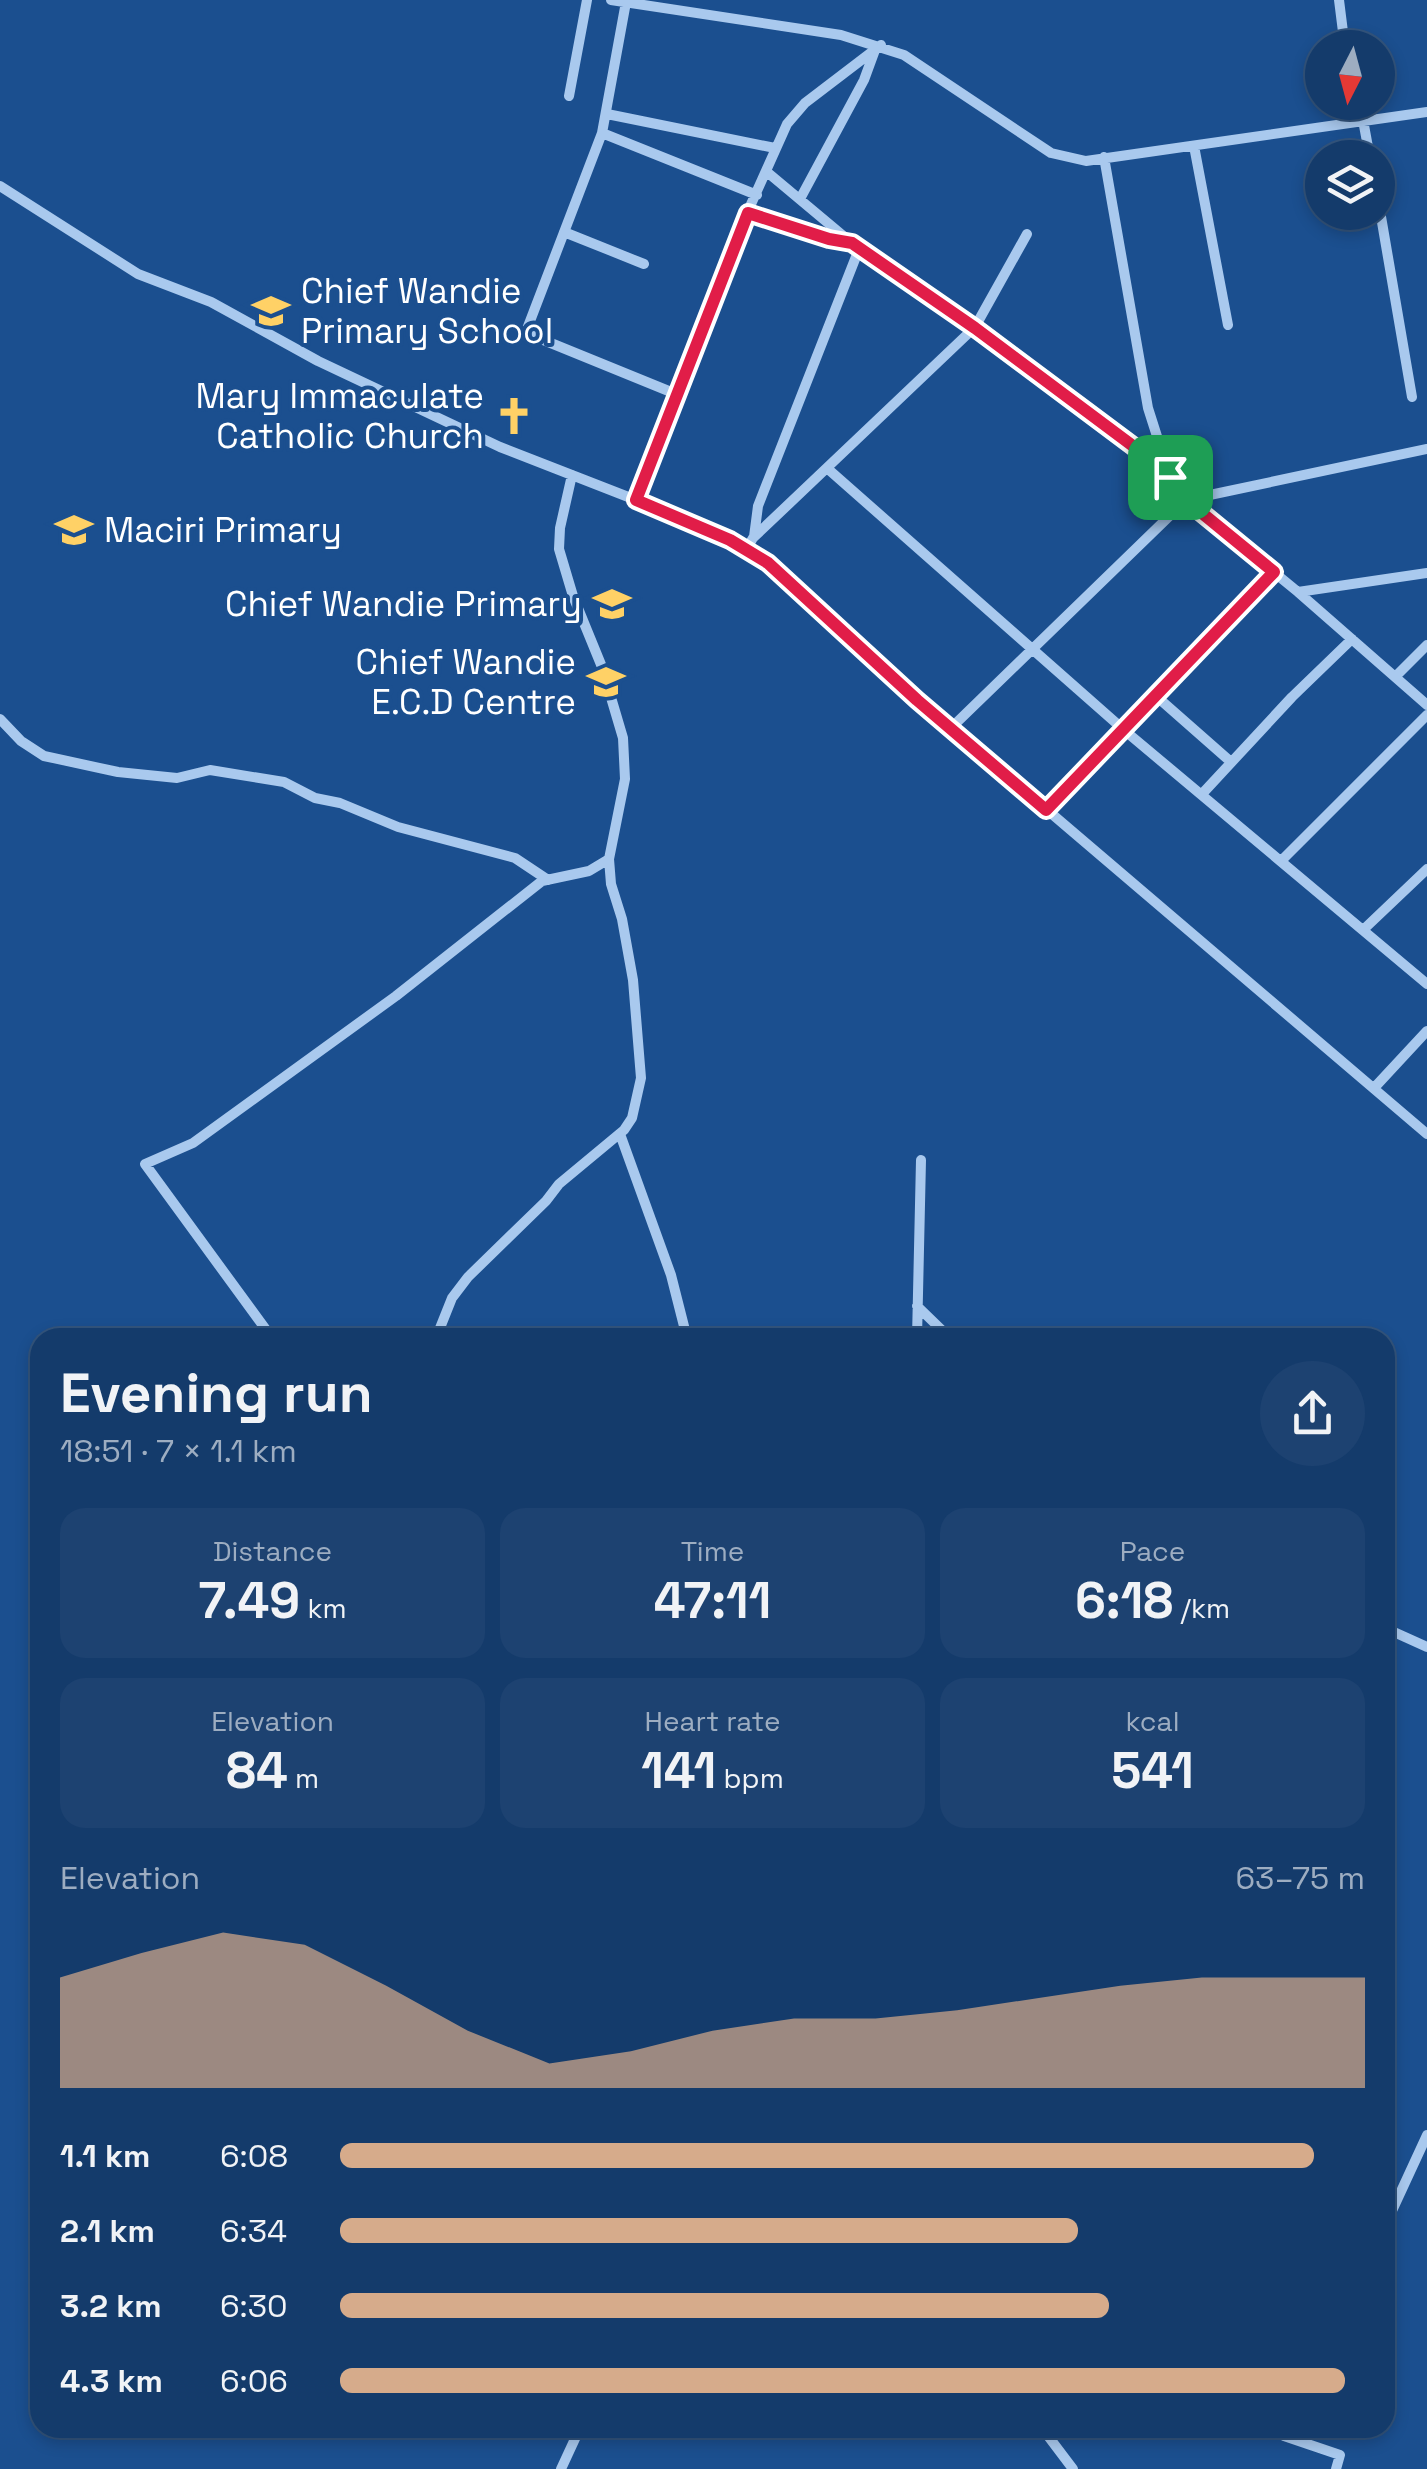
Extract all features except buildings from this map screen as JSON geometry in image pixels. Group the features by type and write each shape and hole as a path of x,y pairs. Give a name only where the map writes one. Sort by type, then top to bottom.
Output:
{"street":[{"path":"569,96 587,0"},
{"path":"1339,0 1342,30"},
{"path":"676,394 530,333 528,324 602,133 618,1 840,35 904,55 1051,153 1086,161 1363,120 1367,140"},
{"path":"636,500 748,213 787,124 805,103 878,47"},
{"path":"800,199 878,47"},
{"path":"1395,116 1427,112"},
{"path":"606,114 775,148"},
{"path":"602,133 757,195"},
{"path":"1194,146 1228,325"},
{"path":"1104,157 1148,408 1170,477 1186,500 1427,706"},
{"path":"768,172 855,246 975,328 1170,477"},
{"path":"0,186 138,274 211,302 318,361 500,447 750,543 952,728 1427,1134"},
{"path":"748,213 855,246"},
{"path":"1383,230 1412,397"},
{"path":"564,232 644,264"},
{"path":"750,543 975,328 1027,234"},
{"path":"750,543 758,506 855,246"},
{"path":"952,728 1186,500 1427,449"},
{"path":"828,468 1007,624 1031,650 1427,984"},
{"path":"440,1328 452,1298 468,1278 559,1184 620,1134 632,1118 641,1078 634,980 609,860 625,778 623,738 560,549 560,528 572,475"},
{"path":"1046,810 1274,572"},
{"path":"1298,592 1427,573"},
{"path":"1202,794 1352,639"},
{"path":"1396,676 1427,645"},
{"path":"1156,696 1231,762"},
{"path":"1280,861 1427,716"},
{"path":"0,719 44,756 118,772 177,778 210,770 284,782 315,798 340,803 398,827 516,858 548,880"},
{"path":"265,1328 144,1164 194,1144 400,993 521,895 548,880 589,871 609,860"},
{"path":"1363,930 1427,869"},
{"path":"1374,1088 1427,1030"},
{"path":"620,1134 668,1264 684,1328"},
{"path":"917,1328 921,1160"},
{"path":"918,1306 940,1328"},
{"path":"1395,1633 1427,1647"},
{"path":"1395,2205 1427,2136"},
{"path":"560,2469 575,2438"},
{"path":"1050,2438 1073,2469"},
{"path":"1290,2438 1340,2454 1336,2469"}],"place":[{"name":"Chief Wandie Primary School","path":"271,311"},
{"name":"Mary Immaculate Catholic Church","path":"514,416"},
{"name":"Maciri Primary","path":"74,530"},
{"name":"Chief Wandie Primary","path":"612,604"},
{"name":"Chief Wandie E.C.D Centre","path":"606,682"}],"route":[{"path":"748,213 852,243 975,328 1170,477 1186,500 1274,572 1046,810 917,700 768,563 730,540 636,500 748,213"}]}
